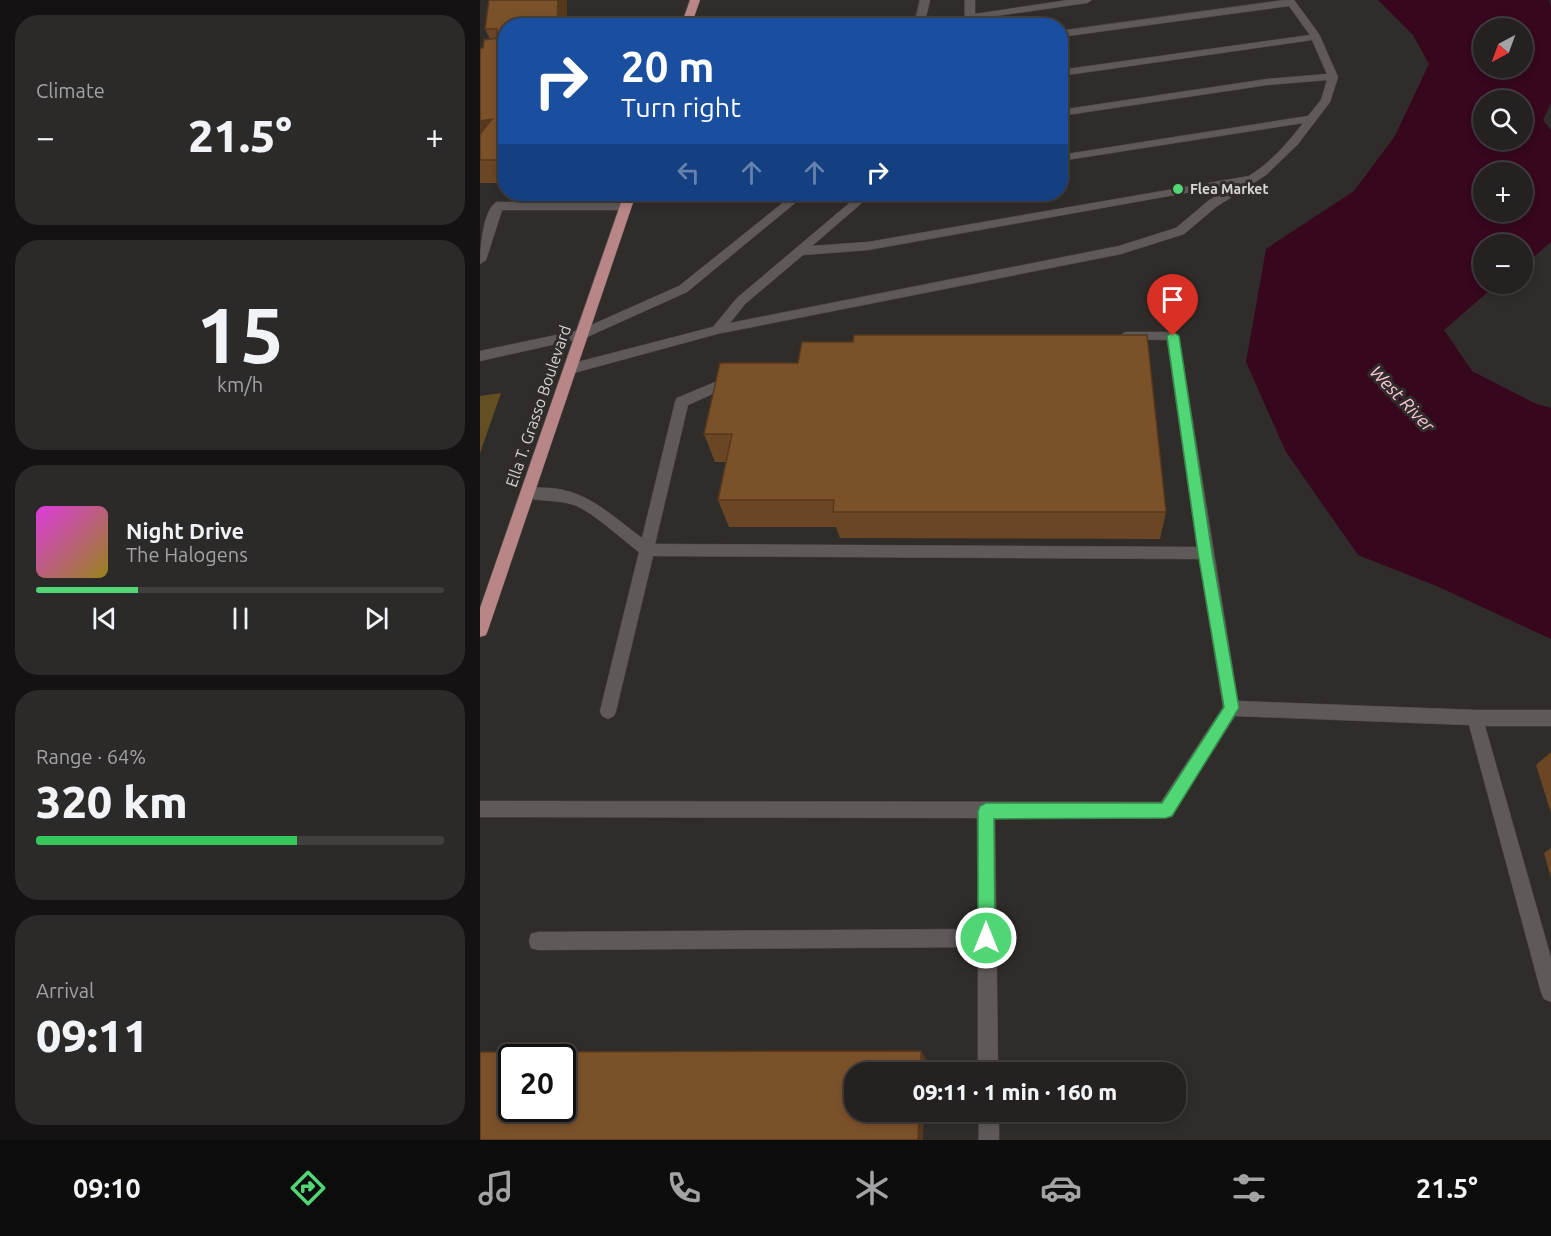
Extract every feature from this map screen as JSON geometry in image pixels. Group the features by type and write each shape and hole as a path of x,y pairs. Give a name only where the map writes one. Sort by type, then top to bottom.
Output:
{"main road":[{"path":"688,18 694,0"},
{"name":"Ella T. Grasso Boulevard","path":"480,630 628,201"}],"lane":[{"path":"921,18 925,0"},
{"path":"970,0 971,18"},
{"path":"988,18 1087,0"},
{"path":"570,369 717,330 1121,250 1180,231 1212,204 1254,177 1294,142 1326,100 1333,77 1315,36 1290,1 1068,33"},
{"path":"1068,72 1315,36"},
{"path":"1068,112 1267,82 1333,77"},
{"path":"1068,157 1311,119"},
{"path":"799,251 868,246 1254,177"},
{"path":"480,260 496,206 606,201"},
{"path":"480,356 583,334 683,289 791,201"},
{"path":"717,330 741,301 858,201"},
{"path":"480,808 1166,810 1231,708 1205,553 1173,336 1116,337"},
{"path":"608,711 682,402 742,376"},
{"path":"528,493 556,494 582,501 647,550 1205,553"},
{"path":"1231,708 1475,718 1551,718"},
{"path":"1475,718 1551,992"},
{"path":"986,811 988,1062"},
{"path":"537,941 986,938"},
{"path":"989,1122 989,1140"}],"shaded area":[{"path":"501,393 480,453 480,396"}],"water":[{"name":"West River","path":"1378,0 1549,0 1551,7 1551,103 1543,120 1551,130 1551,242 1533,257 1533,234 1473,234 1473,294 1485,294 1444,330 1472,371 1534,403 1551,408 1551,639 1439,587 1358,555 1286,452 1246,362 1266,249 1354,191 1395,136 1429,64 1413,35"}],"building":[{"path":"489,0 558,0 557,18 498,18 498,160 480,160 480,134 492,119 480,121 480,49 483,48 484,40 497,38 497,29 485,29"},
{"path":"854,335 1147,335 1166,512 833,512 834,500 718,500 732,434 704,434 720,363 798,363 802,342 853,342"},
{"path":"921,1051 921,1062 844,1062 844,1122 919,1122 918,1140 480,1140 480,1052 498,1052 498,1122 576,1122 576,1052"}],"place":[{"name":"Flea Market","path":"1178,189"}],"route":[{"path":"986,938 986,811 1166,810 1231,708 1205,553 1173,336"}]}
